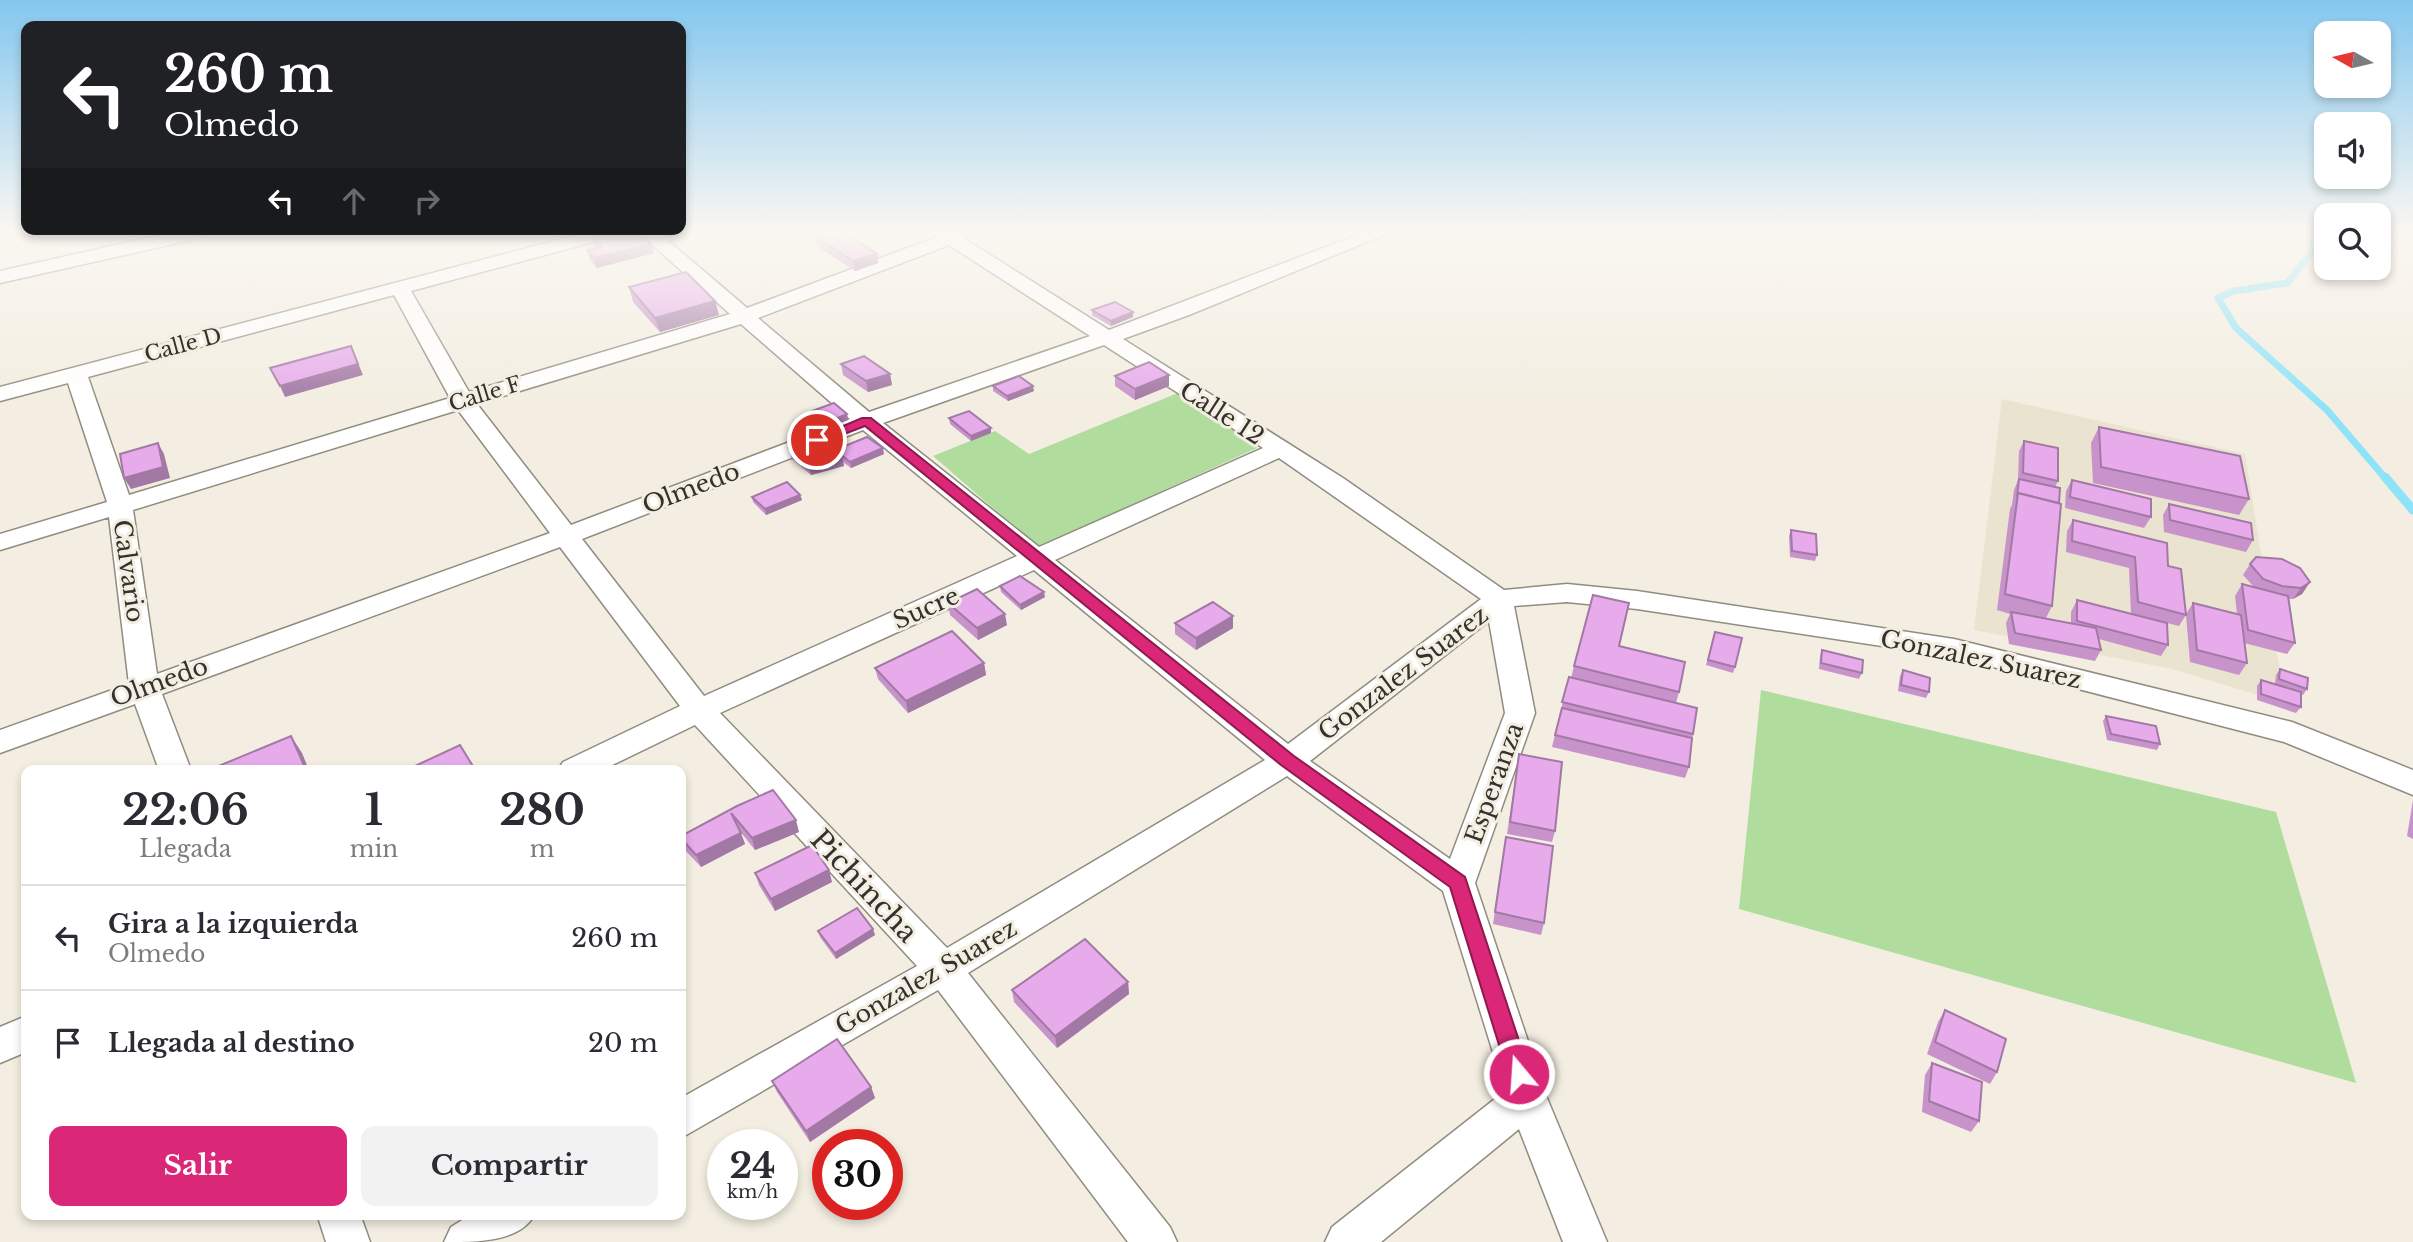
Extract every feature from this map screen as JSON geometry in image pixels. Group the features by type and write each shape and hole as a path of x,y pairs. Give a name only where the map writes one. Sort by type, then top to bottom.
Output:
{"street":[{"name":"Calle D","path":"0,394 393,290"},
{"name":"Pichincha","path":"401,290 463,401 568,535 699,710 943,969 1155,1242"},
{"path":"714,290 866,421 1039,557 1288,761 1458,883 1527,1098 1585,1242"},
{"name":"Calle F","path":"0,542 744,316 810,290"},
{"name":"Calle 12","path":"1033,290 1102,337 1334,483 1499,599"},
{"name":"Olmedo","path":"0,742 144,687 568,535 866,421 1238,290"},
{"name":"Calvario","path":"76,373 120,504 144,687 173,765"},
{"name":"Sucre","path":"584,765 699,710 1279,450"},
{"name":"Gonzalez Suarez","path":"686,1116 943,969 1288,761 1499,599 1567,593 1637,600 1954,648 2292,733 2413,783"},
{"name":"Esperanza","path":"1458,883 1520,713 1499,599"},
{"path":"0,1046 21,1036"},
{"path":"1347,1242 1527,1098"},
{"path":"340,1220 348,1242"},
{"path":"466,1242 503,1220"}],"shaded area":[{"path":"2002,399 2245,454 2285,703 2172,669 1974,630"}],"green space":[{"path":"1180,392 1257,448 1038,547 933,456 995,431 1029,454"},
{"path":"1761,690 2276,812 2356,1083 1739,909"}],"building":[{"path":"631,290 704,290 715,301 655,318"},
{"path":"1115,302 1133,312 1111,321 1092,310"},
{"path":"351,346 358,364 280,386 270,368"},
{"path":"864,356 890,374 866,381 841,364"},
{"path":"1149,362 1169,375 1135,389 1115,376"},
{"path":"1019,376 1033,386 1007,396 993,386"},
{"path":"834,403 847,414 826,423 812,411"},
{"path":"969,411 991,428 971,436 949,418"},
{"path":"2099,427 2240,456 2249,499 2101,467"},
{"path":"818,436 842,455 808,464 789,448"},
{"path":"867,437 883,448 850,462 835,450"},
{"path":"2024,441 2058,448 2058,481 2023,473"},
{"path":"158,443 163,467 124,478 120,454"},
{"path":"2019,479 2060,488 2059,503 2018,493 2017,497"},
{"path":"2072,480 2151,499 2151,517 2070,497"},
{"path":"787,482 800,495 765,509 752,497"},
{"path":"2018,493 2061,504 2052,606 2005,594"},
{"path":"2169,504 2251,523 2253,540 2170,520"},
{"path":"2073,520 2167,543 2168,566 2181,569 2186,615 2138,602 2135,557 2072,541"},
{"path":"1791,530 1816,534 1817,555 1792,551"},
{"path":"2256,557 2282,559 2300,568 2310,582 2301,588 2282,586 2263,579 2250,564"},
{"path":"1020,576 1044,592 1020,605 1000,586"},
{"path":"2242,584 2288,596 2295,643 2248,630"},
{"path":"977,589 1005,614 977,628 948,603"},
{"path":"1593,595 1629,603 1619,646 1685,662 1679,692 1574,666"},
{"path":"2077,600 2167,623 2168,645 2077,621"},
{"path":"1213,602 1233,616 1196,638 1175,623"},
{"path":"2193,603 2241,615 2247,663 2197,650"},
{"path":"2011,612 2096,628 2101,650 2015,633"},
{"path":"952,631 984,663 906,701 875,668"},
{"path":"1715,632 1742,638 1735,667 1708,660"},
{"path":"1822,650 1863,660 1862,673 1821,663"},
{"path":"2280,669 2308,678 2307,689 2279,679"},
{"path":"1903,670 1930,678 1929,692 1901,685"},
{"path":"1569,677 1697,708 1693,734 1562,702"},
{"path":"2261,680 2301,692 2301,707 2261,694"},
{"path":"1562,708 1692,738 1689,767 1555,735"},
{"path":"2106,716 2156,726 2160,744 2111,734"},
{"path":"291,736 304,765 221,765"},
{"path":"460,745 472,765 417,765"},
{"path":"1519,754 1562,762 1555,831 1510,822"},
{"path":"773,790 796,820 752,838 731,813 741,833 696,855 686,844 686,833"},
{"path":"1506,837 1553,846 1544,923 1495,912"},
{"path":"812,845 829,870 771,899 755,873"},
{"path":"857,908 873,929 835,953 818,931"},
{"path":"1085,939 1128,982 1055,1036 1012,990"},
{"path":"1945,1010 2006,1039 1997,1072 1935,1042"},
{"path":"837,1039 871,1087 806,1131 772,1081"},
{"path":"1932,1063 1982,1082 1979,1121 1929,1101"}],"waterway":[{"path":"2241,290 2218,298 2236,328 2327,410 2386,479"},
{"path":"2385,477 2413,510"}],"route":[{"path":"817,440 866,421 1039,557 1288,761 1458,883 1519,1074"}]}
